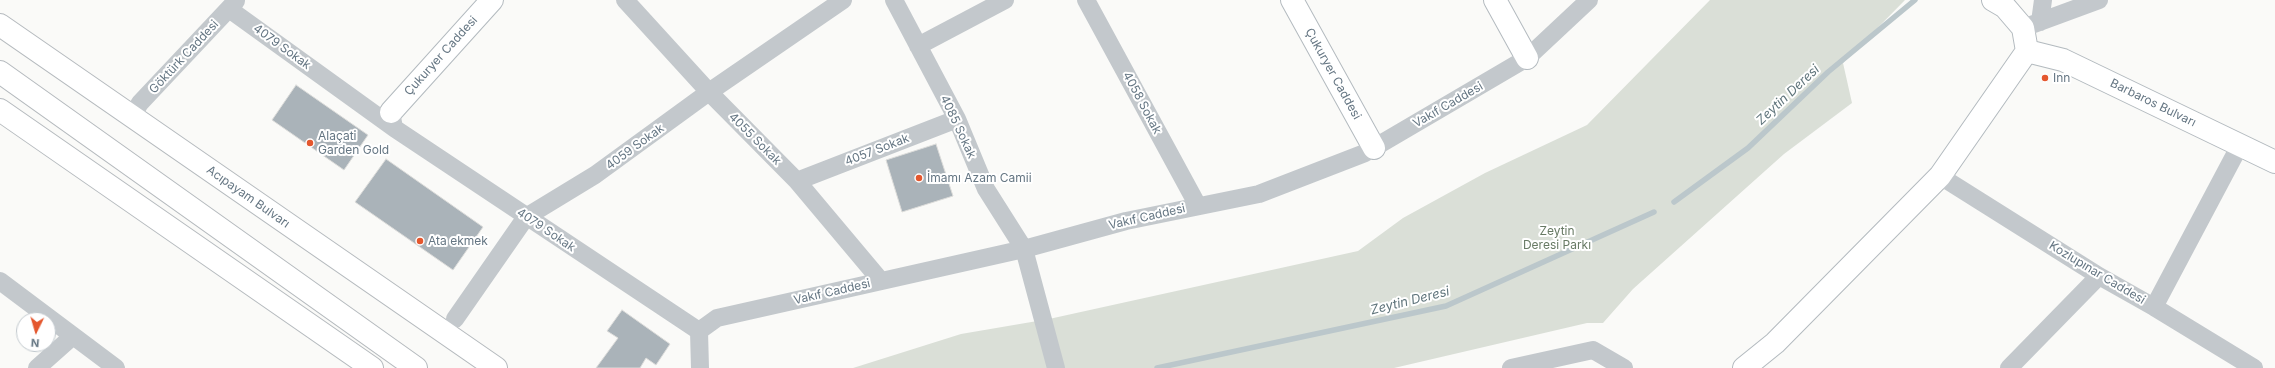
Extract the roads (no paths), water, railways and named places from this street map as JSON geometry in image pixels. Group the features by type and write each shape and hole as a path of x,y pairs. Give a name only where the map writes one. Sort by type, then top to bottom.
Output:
{"main road":[{"name":"Çukuryer Caddesi","path":"392,120 492,0"},
{"name":"Çukuryer Caddesi","path":"1292,0 1374,148"},
{"path":"1494,0 1527,58"},
{"path":"1744,368 1776,343 1940,176 2027,51 2031,25 1999,3"},
{"name":"Acıpayam Bulvarı","path":"0,25 496,368"},
{"name":"Barbaros Bulvarı","path":"2027,51 2063,60 2275,162"},
{"path":"0,72 416,368"},
{"path":"0,110 372,368"}],"street":[{"name":"4055 Sokak","path":"625,0 709,92 797,181 881,281"},
{"name":"4059 Sokak","path":"455,320 526,217 595,176 709,92 842,0"},
{"name":"4085 Sokak","path":"894,0 957,118 986,189 1024,249 1056,368"},
{"path":"918,46 1005,0"},
{"name":"4058 Sokak","path":"1086,0 1198,206"},
{"name":"Vakıf Caddesi","path":"699,332 717,318 1024,249 1126,221 1259,194 1374,148 1527,58 1589,0"},
{"path":"2031,25 2043,0"},
{"path":"2031,25 2099,0"},
{"name":"4079 Sokak","path":"233,4 526,217 699,332"},
{"name":"Göktürk Caddesi","path":"132,116 140,103 233,4"},
{"name":"4057 Sokak","path":"797,181 957,118"},
{"path":"2154,307 2240,145"},
{"name":"Kozlupınar Caddesi","path":"1940,176 2099,276 2154,307 2254,368"},
{"path":"2009,368 2099,276"},
{"path":"0,281 116,368"},
{"path":"699,332 700,368"},
{"path":"37,368 72,336"},
{"path":"1511,368 1593,350 1624,368"}],"waterway":[{"name":"Zeytin Deresi","path":"1674,202 1748,148 1828,72 1915,0"},
{"name":"Zeytin Deresi","path":"1157,368 1446,306 1654,212"}],"place":[{"name":"Inn","path":"2045,78"},
{"name":"Alaçati Garden Gold","path":"310,143"},
{"name":"İmamı Azam Camii","path":"919,178"},
{"name":"Ata ekmek","path":"420,241"}],"park label":[{"name":"Zeytin Deresi Parkı","path":"1557,238"}]}
